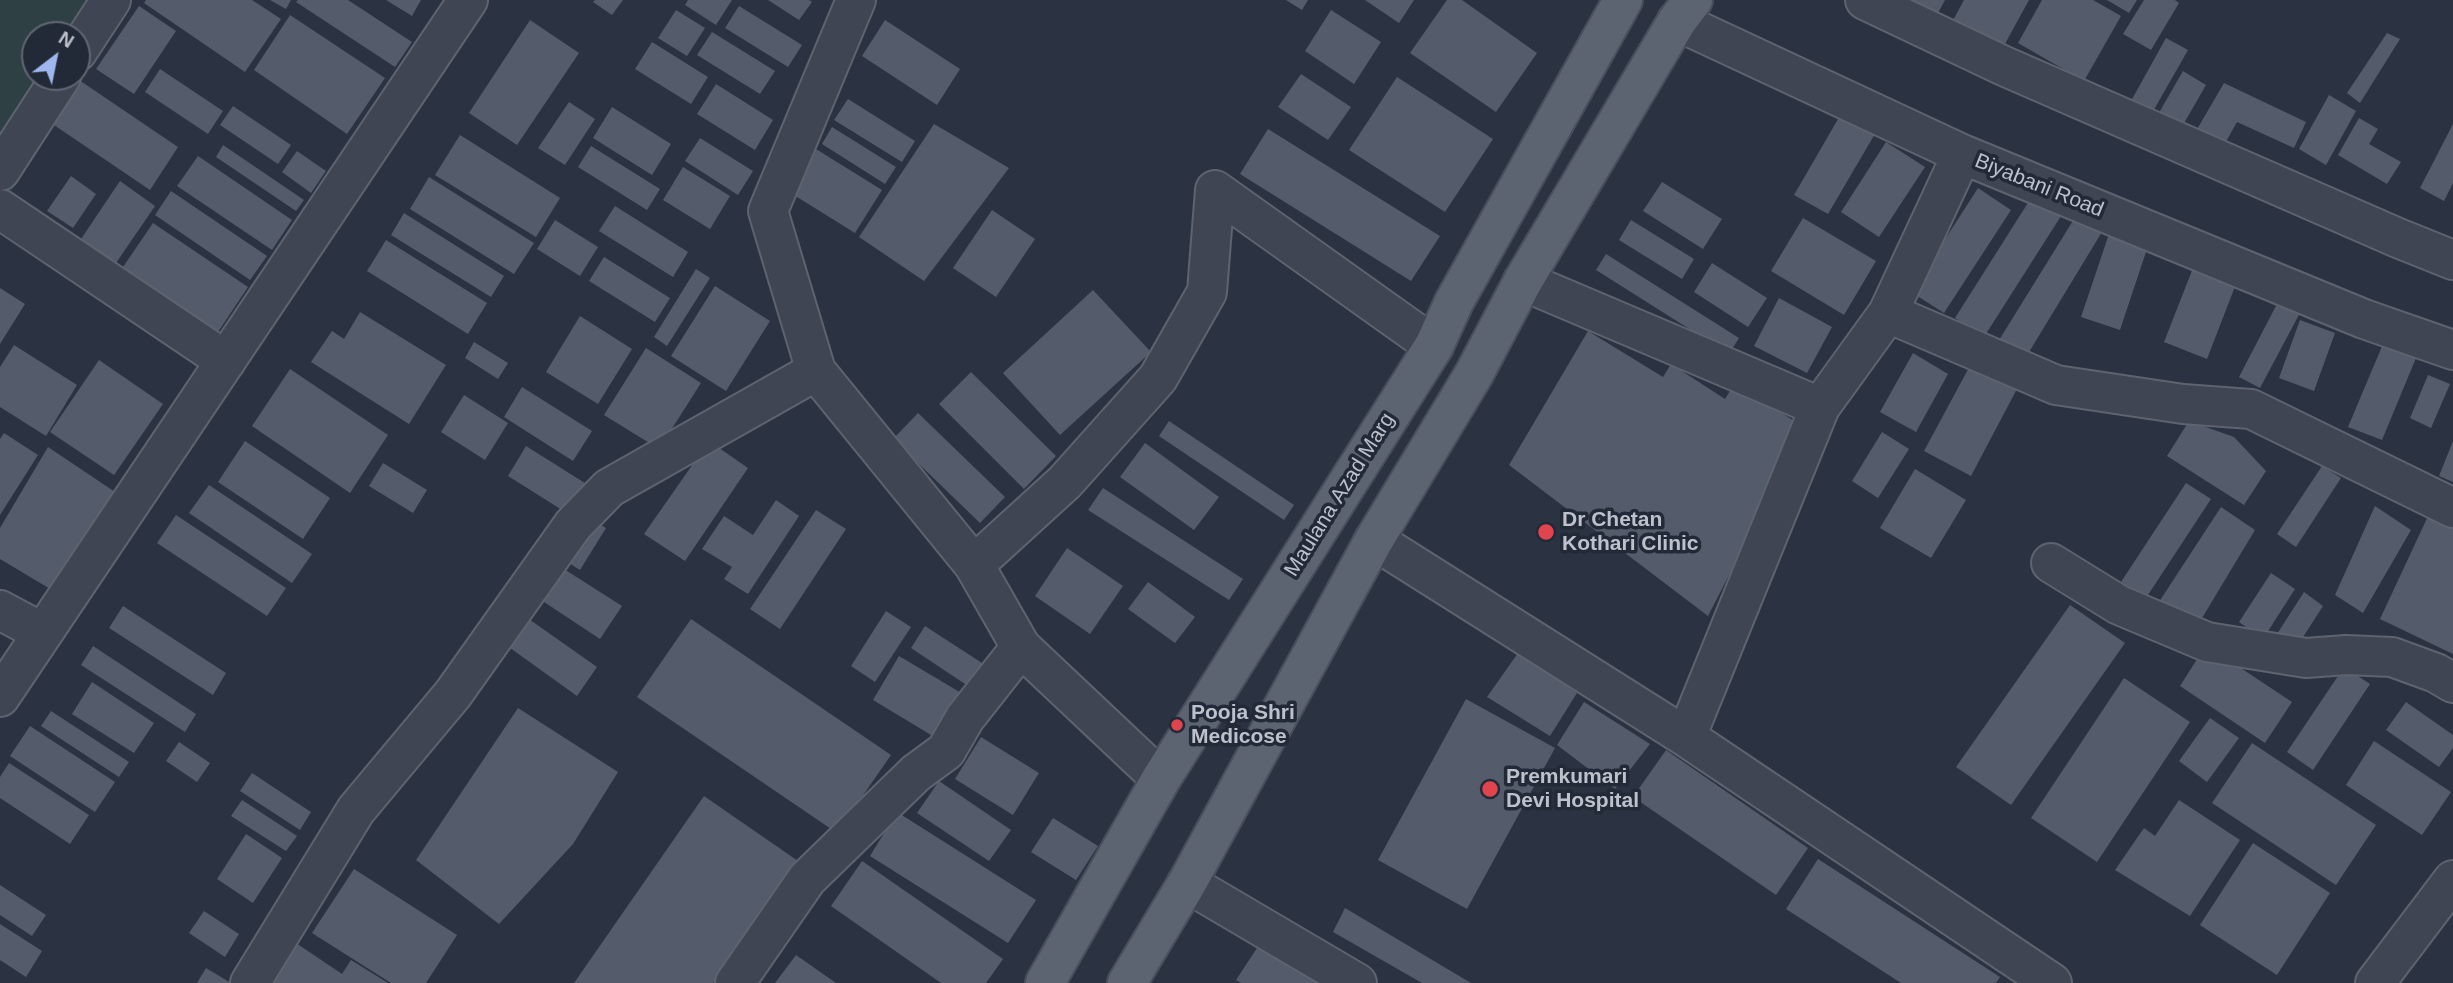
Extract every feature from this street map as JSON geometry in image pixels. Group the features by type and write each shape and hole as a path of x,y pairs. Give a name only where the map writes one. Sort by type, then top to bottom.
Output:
{"main road":[{"name":"Maulana Azad Marg","path":"1045,983 1161,779 1434,346 1454,302 1623,0"},
{"name":"Biyabani Road","path":"1635,0 1685,10"},
{"path":"1127,983 1187,883 1374,540 1474,374 1523,281 1685,10"}],"street":[{"path":"91,31 111,0"},
{"path":"0,696 468,0"},
{"path":"856,0 768,211 816,371 974,565 1021,647 1161,779"},
{"path":"1864,0 2004,66 2453,260"},
{"name":"Biyabani Road","path":"1685,10 1962,154 2364,319 2453,350"},
{"path":"0,171 52,91"},
{"path":"1686,737 1820,407 1888,313 1962,154"},
{"path":"974,565 1065,482 1158,378 1208,292 1215,190 1434,346"},
{"path":"0,209 226,361"},
{"path":"1523,281 1820,407"},
{"path":"1888,313 2056,385 2183,404 2251,409 2453,508"},
{"path":"250,983 356,810 453,694 573,526 609,488 816,371"},
{"path":"1374,540 1686,737 2052,983"},
{"path":"2052,563 2119,605 2207,642 2306,658 2346,655 2392,657 2453,682"},
{"path":"0,610 43,633"},
{"path":"735,983 807,879 916,773 946,751 965,718 1021,647"},
{"path":"2375,983 2453,880"},
{"path":"1187,883 1357,983"}],"shaded area":[{"path":"0,0 111,0 91,21 21,21 21,91 64,91 0,214"}],"building":[{"path":"146,0 252,0 281,19 245,72 144,3"},
{"path":"270,0 291,0 286,9"},
{"path":"348,0 412,42 395,67 296,2"},
{"path":"386,0 421,0 412,16"},
{"path":"623,0 612,15 593,2"},
{"path":"688,0 732,0 716,25 685,5"},
{"path":"768,0 809,0 812,2 799,20"},
{"path":"1286,0 1308,0 1302,10"},
{"path":"1365,0 1414,0 1399,23"},
{"path":"1447,0 1462,0 1537,53 1496,112 1410,53"},
{"path":"1900,0 1945,0 1931,26"},
{"path":"1964,0 2029,0 2000,53 1950,26"},
{"path":"2042,0 2093,0 2121,16 2084,81 2018,43"},
{"path":"2107,0 2137,0 2129,13"},
{"path":"2144,0 2175,0 2179,3 2151,50 2123,34"},
{"path":"139,6 176,31 134,94 96,69"},
{"path":"739,6 802,45 788,67 725,28"},
{"path":"676,10 705,28 687,56 658,38"},
{"path":"1331,10 1381,42 1354,84 1305,51"},
{"path":"290,15 385,78 347,134 254,70"},
{"path":"530,20 579,53 517,145 469,113"},
{"path":"885,20 960,69 937,105 862,56"},
{"path":"712,32 775,71 760,94 697,55"},
{"path":"2387,33 2400,39 2360,103 2347,93"},
{"path":"2166,38 2188,50 2152,113 2131,101"},
{"path":"652,42 708,77 691,104 635,69"},
{"path":"160,69 223,111 208,134 145,92"},
{"path":"2183,71 2206,85 2179,132 2156,118"},
{"path":"1301,74 1351,107 1328,140 1278,107"},
{"path":"1397,77 1493,139 1445,212 1349,150"},
{"path":"2224,83 2306,122 2294,148 2237,122 2223,147 2196,131"},
{"path":"716,84 773,120 755,150 697,114"},
{"path":"91,88 178,147 150,190 51,123 72,91 91,91"},
{"path":"2329,95 2356,111 2326,165 2299,149"},
{"path":"848,99 915,141 902,162 834,120"},
{"path":"569,102 595,119 565,165 538,148"},
{"path":"233,106 291,145 278,164 220,125"},
{"path":"612,107 671,144 652,175 593,138"},
{"path":"1845,107 1879,127 1828,214 1794,195"},
{"path":"2359,118 2378,129 2369,144 2401,162 2387,184 2338,155"},
{"path":"934,124 1009,168 924,281 859,237"},
{"path":"2453,124 2453,183 2444,201 2420,188"},
{"path":"832,127 896,167 885,184 822,144"},
{"path":"1268,129 1440,236 1411,281 1240,174"},
{"path":"460,135 560,198 536,237 435,175"},
{"path":"700,138 753,171 738,195 685,161"},
{"path":"1886,142 1925,167 1879,237 1841,212"},
{"path":"223,145 304,200 296,211 216,157"},
{"path":"591,146 660,189 647,210 578,167"},
{"path":"816,149 882,190 855,233 789,192"},
{"path":"297,151 326,171 311,193 282,172"},
{"path":"198,156 292,220 272,250 177,186"},
{"path":"683,167 730,196 710,229 663,200"},
{"path":"71,176 96,194 73,228 47,211"},
{"path":"429,177 534,243 514,274 410,209"},
{"path":"120,181 155,206 116,263 81,239"},
{"path":"1662,182 1722,219 1703,249 1643,211"},
{"path":"1978,188 2011,210 1944,313 1911,292"},
{"path":"171,191 267,256 250,280 155,215"},
{"path":"2031,198 2061,216 1984,337 1955,318"},
{"path":"615,206 688,252 673,277 599,231"},
{"path":"992,210 1035,239 996,297 953,268"},
{"path":"2079,211 2105,227 2023,362 1996,345"},
{"path":"404,213 504,276 491,297 391,235"},
{"path":"1803,218 1876,261 1844,315 1771,271"},
{"path":"555,220 598,247 580,276 537,249"},
{"path":"1631,220 1694,259 1682,279 1619,240"},
{"path":"153,223 248,287 218,332 123,267"},
{"path":"2110,231 2149,243 2120,330 2081,317"},
{"path":"386,240 487,303 468,334 367,271"},
{"path":"1606,254 1739,338 1729,354 1596,270"},
{"path":"604,257 670,298 655,322 589,281"},
{"path":"1712,263 1767,298 1748,327 1694,292"},
{"path":"2193,268 2236,284 2207,359 2164,342"},
{"path":"696,269 710,278 667,346 654,337"},
{"path":"715,286 770,321 726,391 671,356"},
{"path":"0,288 25,304 0,344"},
{"path":"1093,290 1151,352 1060,435 1003,373"},
{"path":"1779,298 1832,327 1807,373 1754,346"},
{"path":"2279,300 2301,311 2260,388 2239,377"},
{"path":"360,312 446,365 409,424 311,362 332,331 344,339"},
{"path":"580,316 632,349 598,404 546,372"},
{"path":"2300,320 2335,333 2314,391 2279,378"},
{"path":"1588,331 1663,377 1671,364 1725,399 1735,383 1802,426 1788,461 1708,616 1509,465"},
{"path":"474,342 508,363 498,379 465,358"},
{"path":"2383,344 2416,358 2382,440 2348,427"},
{"path":"14,345 77,385 46,436 0,407 0,367"},
{"path":"646,348 701,383 659,449 604,415"},
{"path":"1913,353 1948,374 1916,432 1880,412"},
{"path":"99,360 163,404 114,475 50,432"},
{"path":"1972,362 2018,387 1971,476 1924,451"},
{"path":"290,369 388,435 350,493 252,426"},
{"path":"971,372 1056,456 1024,489 939,404"},
{"path":"2428,375 2450,384 2431,428 2410,418"},
{"path":"522,387 592,431 573,461 504,417"},
{"path":"464,395 508,423 485,460 441,432"},
{"path":"918,413 1005,497 980,523 893,439"},
{"path":"1169,421 1294,505 1284,520 1159,436"},
{"path":"2189,421 2234,437 2266,471 2244,505 2167,456"},
{"path":"1882,432 1909,449 1878,498 1852,481"},
{"path":"4,433 38,455 0,515 0,439"},
{"path":"245,441 330,498 303,539 218,482"},
{"path":"709,441 748,468 685,561 644,534"},
{"path":"2453,441 2453,482 2439,476"},
{"path":"1145,443 1219,497 1194,530 1120,477"},
{"path":"526,446 588,485 570,515 508,476"},
{"path":"48,447 127,500 62,596 0,559 0,528"},
{"path":"383,463 427,490 413,513 369,486"},
{"path":"2322,466 2341,478 2296,547 2277,534"},
{"path":"1915,469 1966,500 1931,558 1880,528"},
{"path":"2186,483 2211,499 2146,598 2121,582"},
{"path":"209,485 312,554 292,583 189,513"},
{"path":"1103,488 1243,579 1229,600 1088,510"},
{"path":"776,500 799,516 748,594 724,579 732,567 702,549 724,516 753,535"},
{"path":"2375,506 2411,530 2363,613 2335,595"},
{"path":"2221,507 2255,530 2196,628 2155,608"},
{"path":"816,510 846,529 780,629 750,609"},
{"path":"2429,514 2453,526 2453,654 2380,619"},
{"path":"176,515 286,588 267,616 157,543"},
{"path":"587,517 606,528 580,570 561,558"},
{"path":"1067,548 1123,586 1090,634 1035,596"},
{"path":"553,562 622,606 600,639 532,594"},
{"path":"2271,573 2295,589 2263,639 2239,622"},
{"path":"1148,582 1195,617 1175,643 1128,609"},
{"path":"2304,592 2323,606 2296,648 2277,634"},
{"path":"2070,605 2125,643 2011,805 1956,767"},
{"path":"123,606 226,673 213,695 109,628"},
{"path":"886,611 911,627 875,682 851,666"},
{"path":"526,617 597,667 577,696 506,645"},
{"path":"691,619 891,755 837,833 637,697"},
{"path":"925,626 982,663 968,686 911,648"},
{"path":"2206,645 2292,702 2265,743 2180,686"},
{"path":"93,646 196,714 185,732 81,665"},
{"path":"1518,653 1577,693 1550,736 1487,697"},
{"path":"899,656 968,697 941,741 873,700"},
{"path":"2344,667 2370,684 2313,770 2287,752"},
{"path":"2124,678 2190,722 2097,862 2031,818"},
{"path":"92,682 154,723 134,753 72,714"},
{"path":"1466,699 1555,748 1467,909 1378,860"},
{"path":"1584,702 1650,744 1615,789 1557,745"},
{"path":"2406,702 2453,735 2453,748 2439,767 2386,730"},
{"path":"518,708 618,772 573,844 499,924 416,860"},
{"path":"51,711 129,762 119,777 41,726"},
{"path":"2210,718 2239,738 2207,782 2179,761"},
{"path":"30,726 115,782 95,812 10,756"},
{"path":"981,737 1039,773 1013,815 955,779"},
{"path":"2374,741 2451,792 2422,835 2346,785"},
{"path":"179,742 210,763 197,782 166,761"},
{"path":"2252,743 2376,825 2336,885 2212,803"},
{"path":"1666,750 1808,848 1776,895 1633,797"},
{"path":"9,763 89,815 70,844 0,798 0,777"},
{"path":"252,773 311,812 300,830 240,791"},
{"path":"939,781 1011,830 989,861 917,813"},
{"path":"704,796 798,861 713,983 574,983"},
{"path":"242,800 297,836 286,851 231,816"},
{"path":"2179,800 2240,840 2190,916 2115,870 2144,828 2155,836"},
{"path":"897,812 1036,900 1008,943 870,856"},
{"path":"1053,818 1098,846 1076,880 1031,852"},
{"path":"246,834 282,858 253,903 217,879"},
{"path":"2253,843 2330,893 2277,975 2200,925"},
{"path":"1818,859 2000,977 1996,983 1901,983 1786,909"},
{"path":"862,861 1003,959 986,983 941,983 831,906"},
{"path":"354,869 457,935 426,983 391,983 312,933"},
{"path":"0,885 46,915 32,936 0,915"},
{"path":"1345,908 1471,983 1422,983 1333,932"},
{"path":"204,911 239,934 225,957 189,933"},
{"path":"0,924 42,951 26,977 0,960"},
{"path":"1261,942 1323,983 1241,983 1236,980"},
{"path":"296,943 342,974 351,960 388,983 270,983"},
{"path":"796,955 836,983 775,983"},
{"path":"206,968 231,983 197,983"}],"place":[{"name":"Dr Chetan Kothari Clinic","path":"1546,532"},
{"name":"Pooja Shri Medicose","path":"1177,725"},
{"name":"Premkumari Devi Hospital","path":"1490,789"}]}
